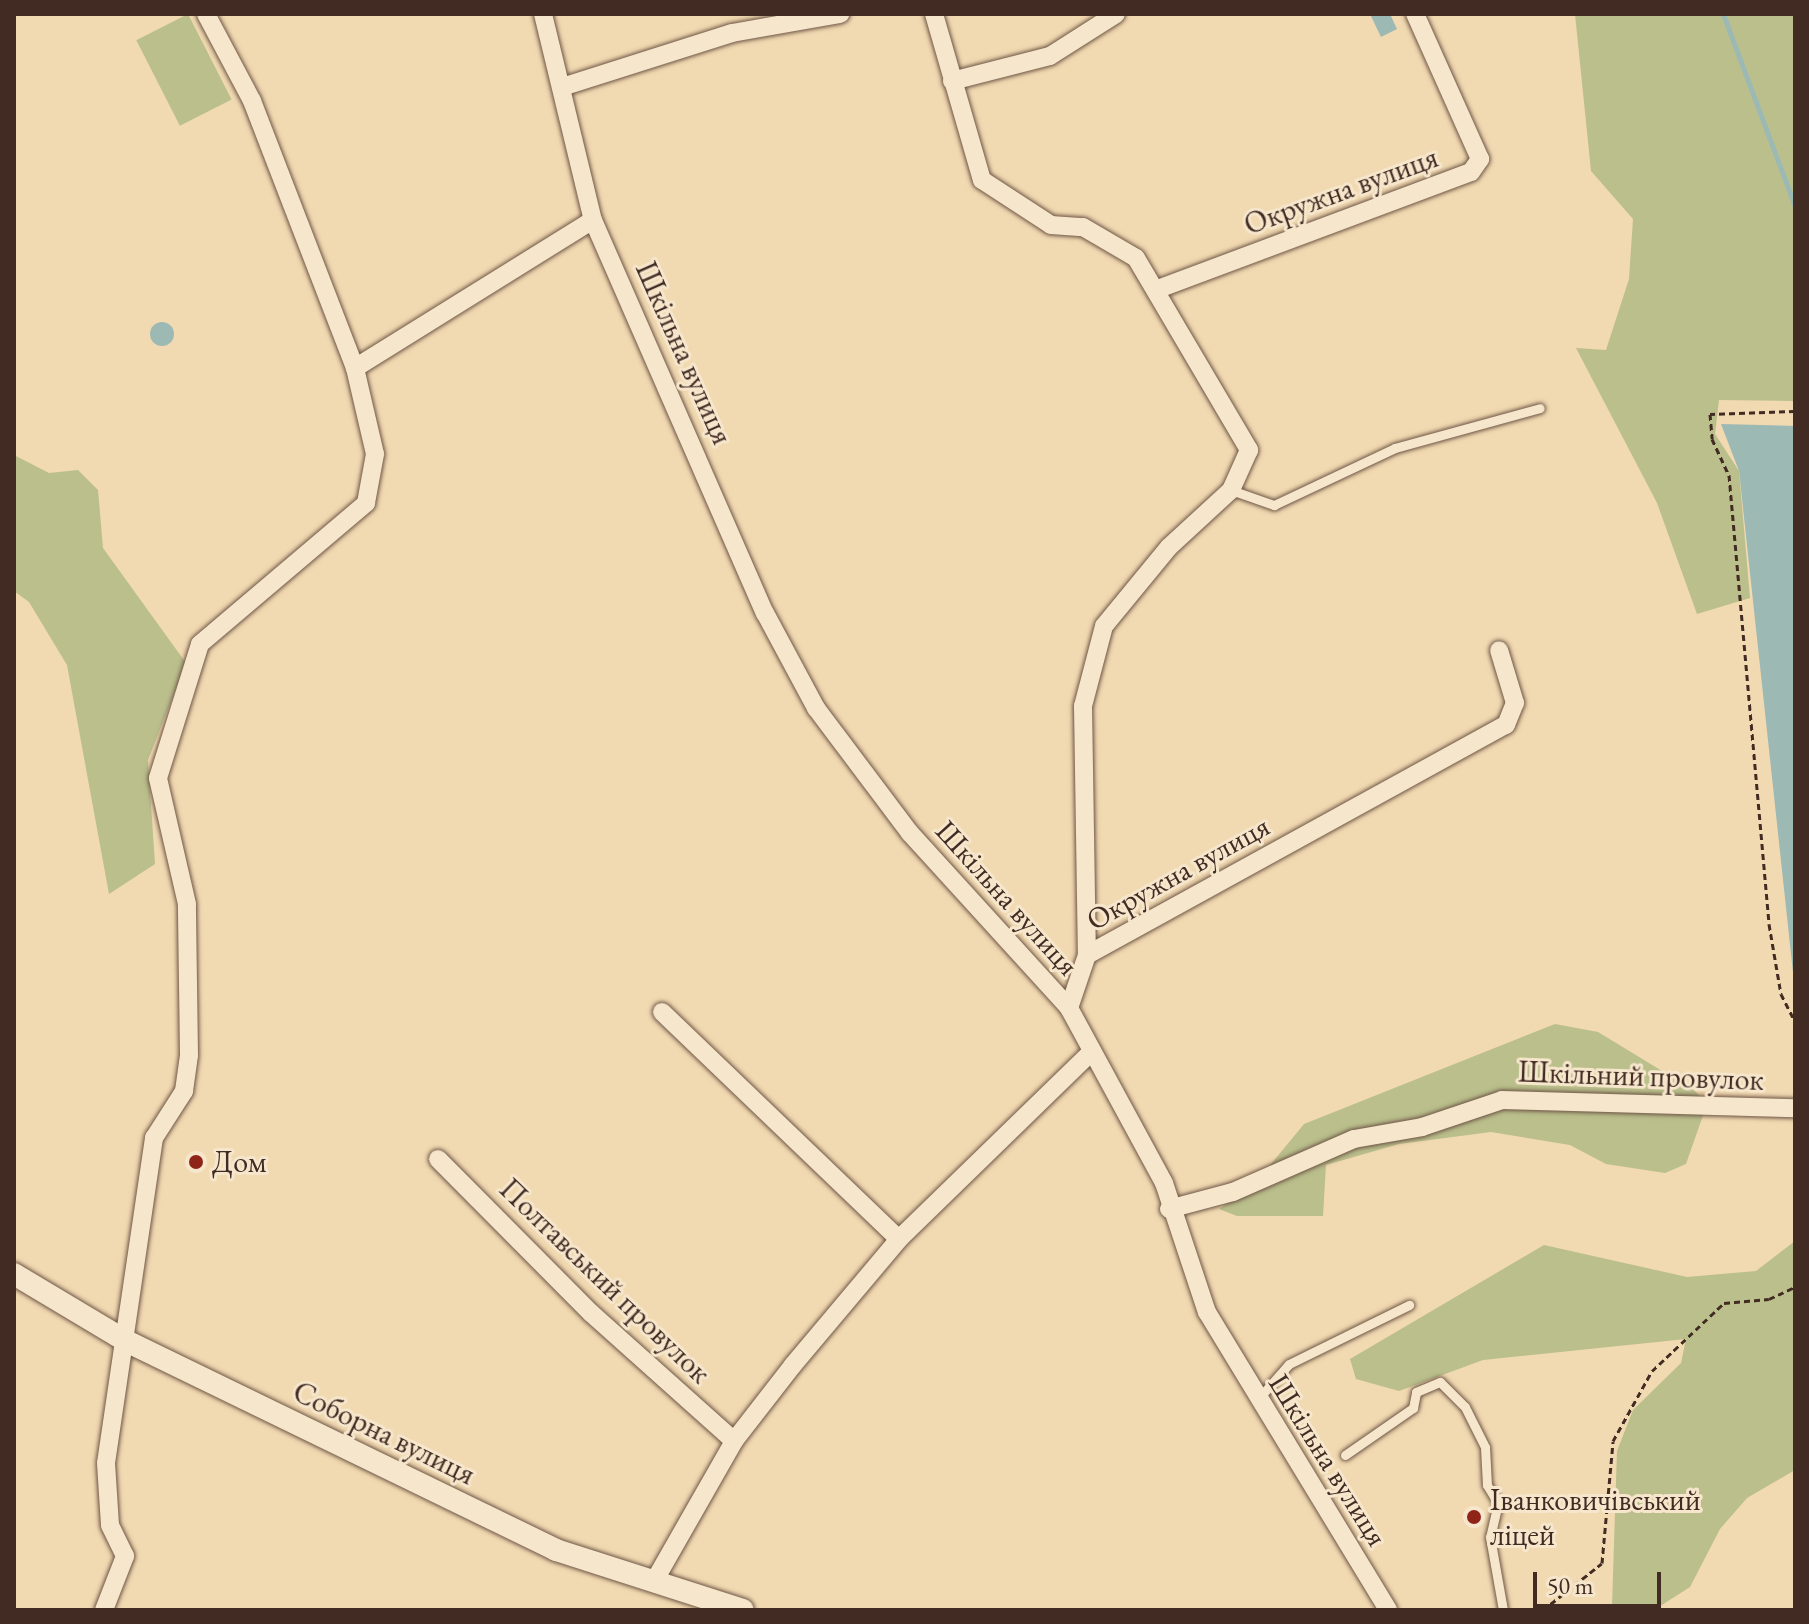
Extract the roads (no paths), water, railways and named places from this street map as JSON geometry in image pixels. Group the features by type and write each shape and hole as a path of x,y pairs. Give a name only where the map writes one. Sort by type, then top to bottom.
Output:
{"street":[{"path":"104,1610 125,1556 110,1525 106,1463 154,1138 184,1091 189,1055 187,904 158,778 200,644 366,503 375,454 355,368 252,101 206,14"},
{"name":"Шкільна вулиця","path":"543,14 593,220 765,613 816,708 910,833 1069,1008 1164,1183 1169,1209 1207,1312 1257,1400 1388,1610"},
{"path":"562,87 732,33 840,14"},
{"name":"Окружна вулиця","path":"934,14 982,180 1051,225 1083,227 1110,239 1136,258 1158,289 1249,450 1231,490 1169,547 1104,626 1083,706 1087,955 1506,725 1515,703 1499,650"},
{"path":"952,81 1050,56 1116,14"},
{"name":"Окружна вулиця","path":"1158,289 1471,172 1480,159 1415,14"},
{"path":"355,368 593,220"},
{"path":"1069,1008 1087,955"},
{"path":"662,1012 899,1239"},
{"path":"656,1578 734,1441 899,1239 1091,1052"},
{"name":"Шкільний провулок","path":"1169,1209 1233,1192 1354,1139 1422,1127 1502,1100 1795,1108"},
{"name":"Полтавський провулок","path":"438,1159 591,1313 734,1441"},
{"name":"Соборна вулиця","path":"14,1274 126,1341 556,1550 656,1578 743,1610"}],"lane":[{"path":"1231,490 1274,505 1395,448 1540,408"},
{"path":"1257,1400 1289,1364 1409,1305"},
{"path":"1345,1455 1413,1408 1416,1392 1440,1382 1465,1407 1485,1447 1487,1485 1498,1503 1490,1537 1503,1610"}],"water":[{"path":"1370,14 1390,14 1397,29 1381,37"},
{"path":"162,322 170,326 174,334 170,342 162,346 154,342 150,334 154,326"},
{"path":"1721,424 1795,426 1795,991 1739,471"}],"waterway":[{"path":"1723,14 1795,207"}],"place":[{"name":"Дом","path":"196,1162"},
{"name":"Іванковичівський ліцей","path":"1474,1517"}]}
